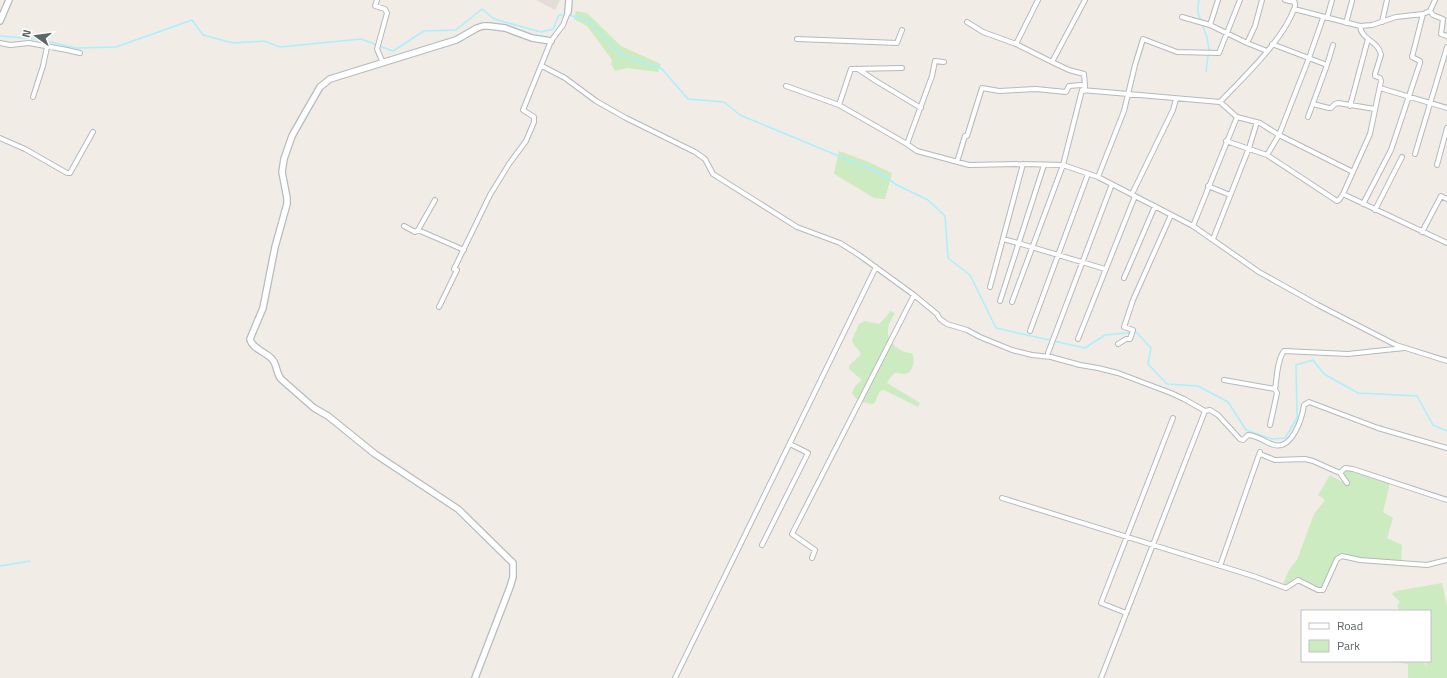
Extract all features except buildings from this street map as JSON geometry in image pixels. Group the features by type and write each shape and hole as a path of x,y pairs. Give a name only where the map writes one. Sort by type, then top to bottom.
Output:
{"street":[{"path":"0,21 9,0"},
{"path":"377,0 375,6 385,10 387,13 377,49 384,62"},
{"path":"439,307 457,270 454,269 490,195 509,164 526,141 534,122 534,117 523,110 551,41 559,31 567,14 569,0"},
{"path":"1016,44 1038,0"},
{"path":"1052,62 1085,0"},
{"path":"1210,26 1218,0"},
{"path":"1098,177 1124,111 1135,65 1144,39 1177,52 1219,53 1240,0"},
{"path":"1247,43 1255,26 1262,0"},
{"path":"1220,102 1267,51 1283,31 1294,9 1294,1 1285,0"},
{"path":"1267,155 1279,135 1332,0"},
{"path":"1382,22 1387,0"},
{"path":"1294,9 1360,26 1372,25 1396,17 1423,14 1430,11 1435,0"},
{"path":"1346,23 1352,1"},
{"path":"1430,11 1433,15 1444,18 1441,34 1447,36"},
{"path":"1363,204 1391,150 1420,63 1420,61 1412,57 1423,14"},
{"path":"1182,17 1210,26 1267,51"},
{"path":"966,22 983,32 1016,44 1069,70 1084,74 1085,88 1082,90 1063,165 1012,302"},
{"path":"475,678 510,587 513,577 513,563 458,509 380,458 328,416 314,408 281,380 273,359 252,345 250,339 264,303 275,247 287,204 282,166 292,136 320,87 330,79 456,40 483,26 505,28 532,38 551,41"},
{"path":"1226,141 1267,155 1339,200 1370,134 1380,88 1381,79 1376,77 1375,74 1381,54 1377,46 1362,35 1360,26"},
{"path":"796,39 897,43 902,30"},
{"path":"1350,106 1368,39"},
{"path":"0,43 10,45 29,43 80,53"},
{"path":"1272,44 1327,65"},
{"path":"1308,117 1333,45"},
{"path":"33,98 47,47"},
{"path":"1415,154 1446,56 1447,47"},
{"path":"908,144 921,108 935,61 944,62"},
{"path":"542,66 565,78 596,100 626,118 695,152 705,159 713,174 781,218 797,227 840,244 876,267 914,295 947,324 967,330 986,340 1012,350 1032,355 1051,357 1118,373 1178,396 1204,411 1210,410 1218,415 1242,440 1248,435 1256,436 1272,444 1280,446 1293,436 1301,421 1304,405 1309,402 1378,428 1447,448"},
{"path":"839,105 851,69 902,68"},
{"path":"858,69 921,108"},
{"path":"957,162 982,88 999,90 1036,89 1066,92 1069,86 1081,85 1085,88 1129,95 1220,102 1237,117 1257,122 1279,135 1353,172"},
{"path":"786,86 839,105 908,144 917,151 969,165 1063,165 1098,177 1193,226 1259,272 1356,325 1396,345 1447,361"},
{"path":"1380,88 1447,108"},
{"path":"1078,340 1133,195 1173,110 1176,99"},
{"path":"1313,104 1331,108 1338,103 1375,109"},
{"path":"1193,226 1226,141 1237,117"},
{"path":"1213,239 1249,148 1257,122"},
{"path":"1437,165 1447,128"},
{"path":"0,138 26,149 67,173 70,173 93,132"},
{"path":"1375,210 1402,157"},
{"path":"990,287 1023,164"},
{"path":"1000,301 1044,165"},
{"path":"1030,331 1088,174"},
{"path":"1048,353 1112,184"},
{"path":"1208,186 1230,195"},
{"path":"1343,194 1447,243"},
{"path":"1422,232 1441,196 1447,199"},
{"path":"418,230 436,200"},
{"path":"1124,278 1155,206"},
{"path":"1118,344 1126,339 1130,339 1133,330 1124,327 1133,300 1171,215"},
{"path":"404,226 414,232 418,230 464,250"},
{"path":"1003,239 1105,269"},
{"path":"675,678 876,267"},
{"path":"812,558 815,550 792,534 914,295"},
{"path":"1270,425 1277,393 1275,389 1278,367 1284,351 1348,354 1406,348"},
{"path":"1224,380 1275,389"},
{"path":"1101,678 1204,411"},
{"path":"1126,613 1101,603 1173,418"},
{"path":"762,545 808,453 790,444"},
{"path":"1220,566 1260,453 1275,460 1305,459 1313,461 1340,473 1347,482"},
{"path":"1340,473 1345,468 1353,468 1447,500"},
{"path":"1002,498 1286,588 1298,580 1321,591 1324,588 1337,559 1342,556 1360,560 1428,564 1447,560"}],"shaded area":[{"path":"536,0 560,0 555,10"}],"green space":[{"path":"576,11 587,13 621,46 661,64 658,72 627,68 615,71 611,64 612,60 587,26 574,19"},
{"path":"839,151 892,173 885,199 874,198 834,173"},
{"path":"890,311 895,313 888,328 891,342 898,349 912,353 913,362 912,368 908,373 894,373 887,383 920,403 918,407 884,390 880,391 874,404 861,401 852,393 855,386 862,380 849,369 849,366 861,354 852,340 859,324 865,321 879,324"},
{"path":"1351,470 1390,483 1383,512 1393,518 1387,538 1402,545 1401,564 1351,561 1342,553 1336,558 1321,588 1299,577 1294,578 1289,584 1283,584 1289,570 1297,560 1314,514 1325,500 1318,495 1330,475 1344,483 1347,479 1343,474 1346,471"},
{"path":"1442,583 1447,607 1447,678 1408,678 1408,664 1395,662 1424,662 1427,667 1425,662 1431,662 1431,610 1400,610 1397,605 1400,602 1392,594 1396,591"}],"waterway":[{"path":"1199,0 1198,11 1202,21"},
{"path":"0,36 38,39 76,48 116,47 192,20 203,35 233,43 264,41 280,47 361,39 393,51 424,31 456,30 482,9 494,19 541,32 553,29 559,15 569,15 588,20 621,55 662,69 688,99 724,102 740,115 877,172 897,185 928,200 945,216 948,258 970,275 996,328 1085,348 1105,335 1136,332 1151,348 1148,364 1167,384 1198,386 1228,402 1246,430 1272,439 1285,438 1297,418 1296,365 1313,360 1324,374 1358,393 1417,396 1433,425 1447,431"},
{"path":"1203,27 1207,37 1209,50"},
{"path":"1206,72 1208,56"},
{"path":"0,566 30,561"}]}
